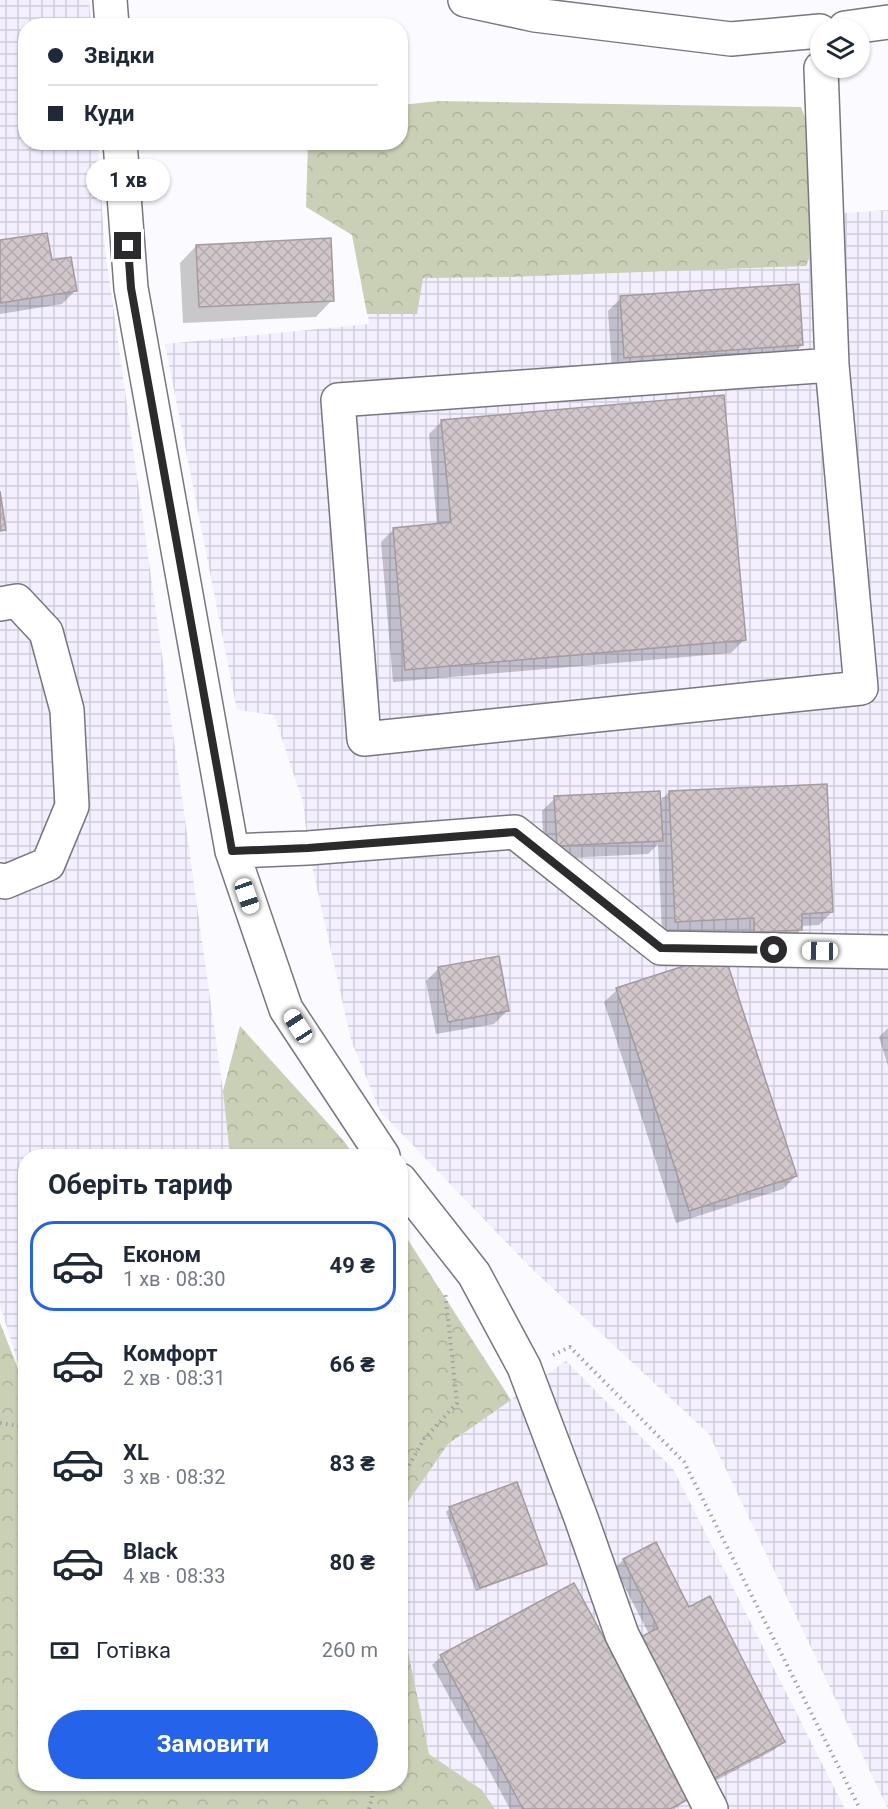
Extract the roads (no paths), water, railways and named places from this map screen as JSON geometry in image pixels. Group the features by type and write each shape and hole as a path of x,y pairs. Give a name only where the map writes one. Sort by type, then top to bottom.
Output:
{"street":[{"path":"110,0 111,18"},
{"path":"465,0 535,15 731,39 810,32"},
{"path":"870,24 888,22"},
{"path":"821,78 832,365 861,688 364,739 339,400 832,365"},
{"path":"121,150 131,288 232,851 286,1009 378,1149"},
{"path":"0,604 17,601 46,632 67,710 72,806 48,864 5,882 0,880"},
{"path":"232,851 308,848 515,832 661,948 888,952"},
{"path":"408,1190 474,1274 524,1367 622,1635 711,1809"}]}
